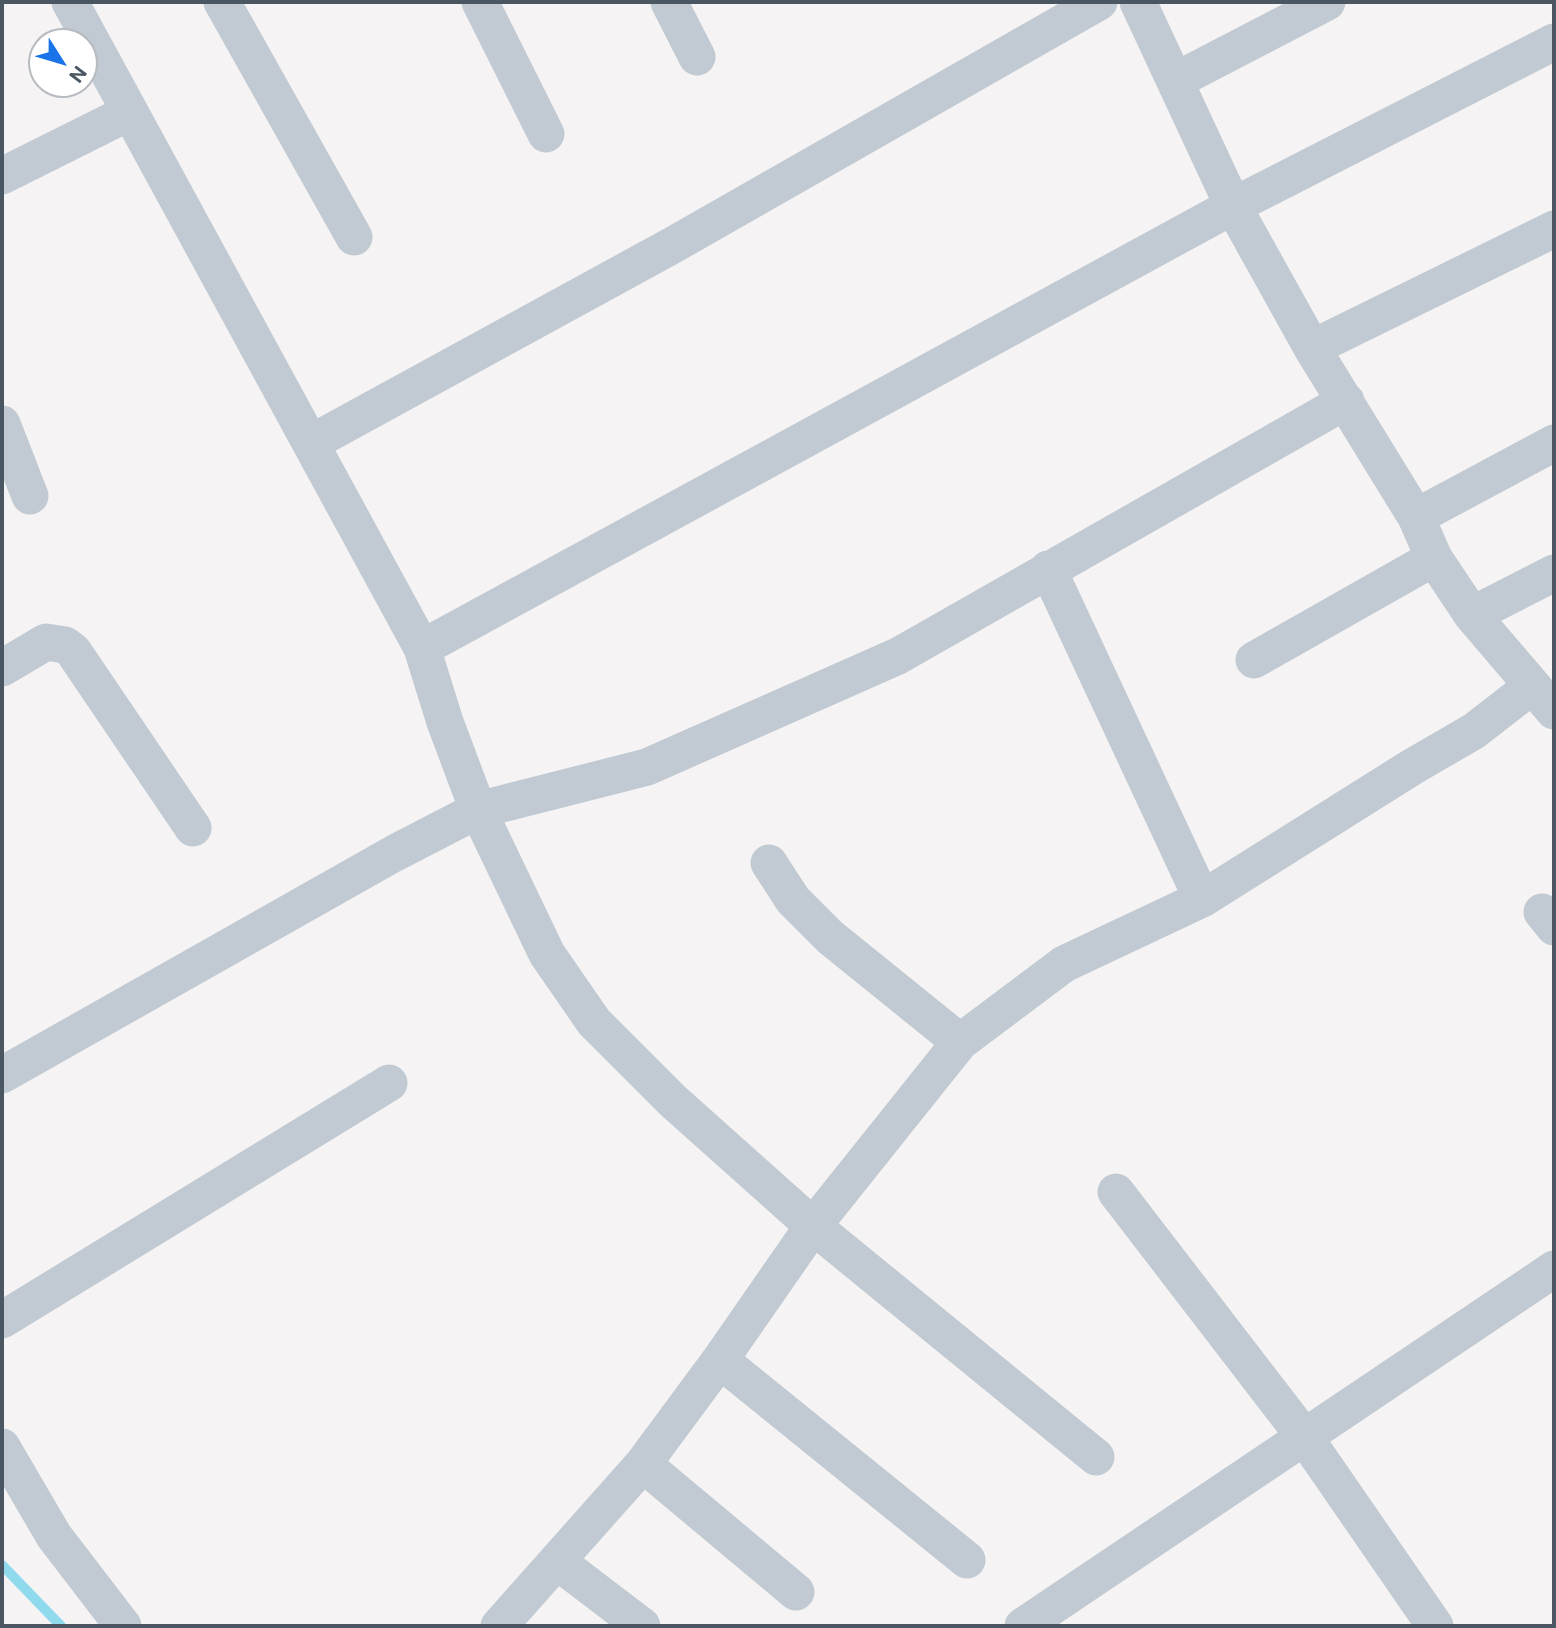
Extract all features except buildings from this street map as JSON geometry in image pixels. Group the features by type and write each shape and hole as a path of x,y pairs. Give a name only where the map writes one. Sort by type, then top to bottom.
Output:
{"street":[{"path":"70,2 422,649 445,722 478,810 548,954 594,1022 673,1101 813,1226 1096,1457"},
{"path":"222,2 354,237"},
{"path":"480,2 546,134"},
{"path":"669,2 697,57"},
{"path":"311,443 673,245 1099,2"},
{"path":"499,1626 643,1464 720,1360 813,1226 960,1042 1064,964 1202,899 1474,731 1543,698 1472,615 1434,558 1416,517 1312,348 1233,206 1138,2"},
{"path":"1175,81 1327,2"},
{"path":"422,649 1233,206 1554,42"},
{"path":"2,176 130,112"},
{"path":"1312,348 1554,229"},
{"path":"2,1075 393,854 478,810 647,767 898,656 1346,401"},
{"path":"2,424 30,496"},
{"path":"1416,517 1554,443"},
{"path":"1254,660 1434,558"},
{"path":"1048,569 1202,899"},
{"path":"1472,615 1554,573"},
{"path":"2,668 46,642 65,645 73,651 193,828"},
{"path":"769,863 793,900 830,937 960,1042"},
{"path":"2,1320 389,1083"},
{"path":"1116,1192 1306,1439 1435,1626"},
{"path":"1023,1626 1306,1439 1554,1269"},
{"path":"720,1360 967,1560"},
{"path":"2,1447 54,1536 123,1626"},
{"path":"643,1464 796,1592"},
{"path":"558,1562 642,1626"}],"waterway":[{"path":"2,1565 61,1626"}]}
